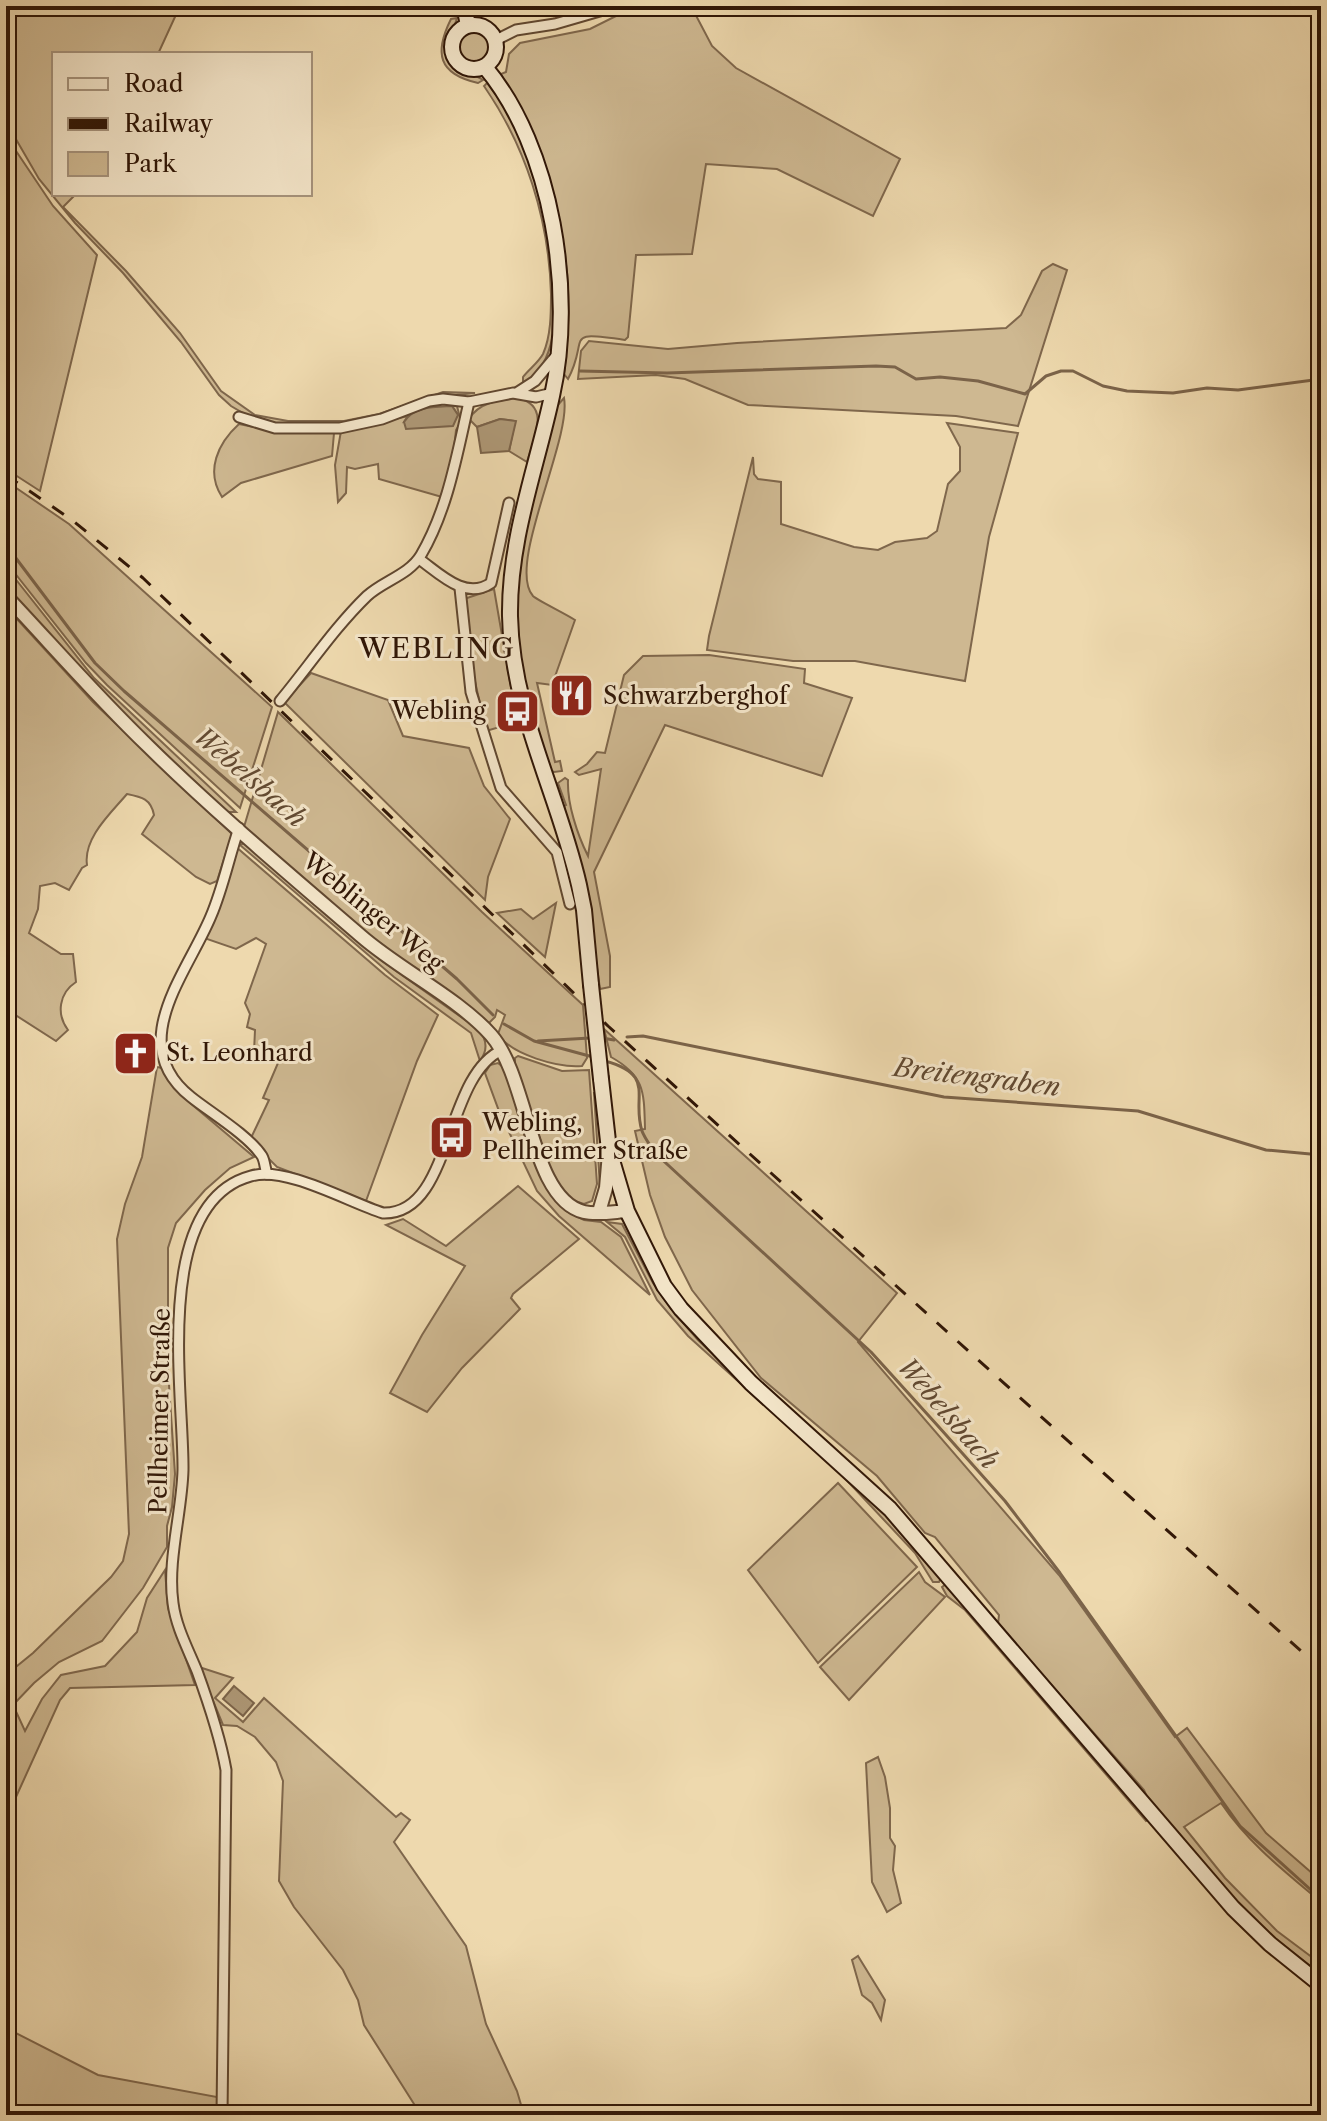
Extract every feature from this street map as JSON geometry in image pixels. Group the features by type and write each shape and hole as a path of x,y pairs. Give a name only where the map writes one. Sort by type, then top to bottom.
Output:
{"main road":[{"path":"464,6 468,25"},
{"path":"468,25 488,29 496,40 495,56 485,67 463,66 453,55 453,40 461,28 468,25"},
{"path":"485,67 505,96 526,137 544,189 559,282 561,312 553,393 524,500 513,555 510,619 513,663 527,723 576,873 577,907 591,985 609,1150 627,1211 664,1286 708,1340 890,1509 1233,1908 1270,1944 1321,1985"}],"street":[{"path":"496,40 516,30 580,11 617,6"},
{"path":"239,417 275,428 340,428 382,419 429,401 469,402 518,392 535,381 558,354"},
{"path":"528,386 553,393"},
{"path":"518,392 536,397 553,393"},
{"path":"280,701 369,594 419,559 451,482 469,402"},
{"path":"419,559 460,588 481,588 491,583 509,503"},
{"path":"460,588 471,692 501,788 557,852 577,907"},
{"name":"Weblinger Weg","path":"6,596 149,748 363,938 479,1023 502,1050 517,1082 548,1179 559,1197 585,1212 599,1212"},
{"path":"239,828 211,915 168,1002 160,1050 165,1064 185,1092 242,1137 262,1157 267,1174 299,1181 383,1213 406,1210 426,1189 466,1092 491,1055 502,1050"},
{"path":"609,1150 606,1188 599,1212 627,1211"},
{"name":"Pellheimer Straße","path":"222,2115 227,1790 218,1733 176,1620 173,1602 183,1472 178,1323 185,1261 202,1216 238,1180 267,1174"}],"green space":[{"path":"6,6 180,6 159,52 52,52 52,195 39,179 6,122"},
{"path":"636,6 691,6 712,46 736,68 900,159 873,216 777,169 706,164 692,254 636,255 628,337 625,340 585,337 581,340 568,379 564,374 568,296 562,238 539,164 501,74 506,72 509,54 520,43 590,29"},
{"path":"457,18 447,42 448,58 457,67 483,80 478,83 455,74 443,60 442,42 451,19"},
{"path":"475,30 487,35 492,47 487,59 475,64 463,59 458,47 463,35"},
{"path":"487,83 523,141 540,196 554,268 556,304 553,336 543,363 526,382 523,377 541,357 548,340 551,294 546,238 523,159 484,86"},
{"path":"6,136 53,206 97,255 40,491 6,469"},
{"path":"53,196 74,196 63,207 126,271 180,333 221,391 255,415 288,421 344,421 379,414 443,392 475,393 436,397 390,414 332,426 275,423 248,416 219,395 181,342 123,273"},
{"path":"1053,264 1067,270 1018,426 956,416 748,405 685,379 656,375 578,379 581,351 589,341 668,349 1006,328 1021,315 1042,271"},
{"path":"518,398 528,402 537,415 538,424 527,462 509,451 515,421 500,419 477,427 469,419 484,405"},
{"path":"564,398 559,442 533,531 527,581 533,596 575,620 552,685 537,683 555,762 560,761 562,771 554,772 547,769 519,667 515,601 531,503 557,406"},
{"path":"452,406 457,406 461,422 456,430 453,458 442,497 379,479 378,464 355,469 347,467 346,493 338,502 335,465 341,431 408,416 404,422 458,415"},
{"path":"947,423 1018,433 989,537 965,681 855,661 793,661 707,650 753,457 754,474 758,479 781,482 781,524 854,547 878,550 895,542 927,538 937,531 948,484 960,471 960,447"},
{"path":"239,424 277,432 334,433 332,456 241,483 222,497 215,477 216,458 225,440"},
{"path":"6,481 69,524 272,707 240,808 86,663 6,562"},
{"path":"6,567 94,678 236,812 227,812 99,691 6,590"},
{"path":"494,589 517,722 486,731 470,659 464,599"},
{"path":"6,607 93,702 232,834 217,881 210,884 196,877 142,834 154,815 153,810 145,800 127,794 94,836 89,845 87,865 69,890 55,883 40,886 38,909 29,933 61,954 73,954 76,982 66,992 61,1004 62,1017 68,1030 56,1041 6,1009"},
{"path":"709,655 805,669 804,683 852,698 822,776 665,725 594,872 610,956 610,987 600,989 589,911 566,805 558,783 565,778 568,780 574,818 588,856 601,769 579,775 575,772 597,752 605,753 624,675 643,656"},
{"path":"311,673 388,700 403,736 469,748 484,786 510,819 488,877 485,900 284,702"},
{"path":"278,712 482,912 583,1005 587,1058 582,1066 549,1062 513,1048 498,1034 505,1015 497,1010 488,1024 359,928 244,827"},
{"path":"244,843 382,961 478,1029 485,1045 480,1061 471,1033 394,977 240,845"},
{"path":"235,846 385,975 438,1015 417,1061 366,1201 277,1167 250,1140 269,1100 263,1098 278,1063 254,1052 255,1030 247,1027 250,1014 245,1003 266,944 256,938 236,949 204,938"},
{"path":"556,903 545,957 497,913 521,909 533,919"},
{"path":"604,1029 897,1293 858,1342 1059,1575 1175,1737 1187,1728 1266,1833 1321,1881 1321,1902 1255,1844 1221,1803 1184,1827 1225,1878 1277,1931 1321,1964 1321,1974 1270,1935 1232,1899 1149,1801 1144,1790 998,1624 999,1615 935,1537 925,1533 877,1476 761,1378 692,1290 665,1237 650,1195 635,1131 645,1129 640,1086 631,1071 611,1057"},
{"path":"518,1056 562,1071 589,1070 597,1184 592,1201 584,1204 572,1200 555,1183 515,1065"},
{"path":"498,1063 503,1067 519,1106 536,1167 552,1196 566,1211 584,1220 601,1222 621,1237 650,1295 559,1216 537,1191 499,1111 485,1073 490,1065"},
{"path":"157,1067 162,1068 189,1102 254,1157 230,1168 205,1190 176,1223 168,1248 168,1370 175,1474 167,1547 143,1588 102,1641 59,1662 13,1705 25,1731 42,1699 61,1675 105,1666 137,1632 147,1598 165,1570 168,1608 195,1685 70,1688 60,1700 6,1819 6,1675 111,1577 123,1561 129,1534 117,1239 125,1204 142,1157"},
{"path":"594,1093 604,1183 600,1187"},
{"path":"518,1186 579,1239 513,1294 511,1298 520,1309 462,1368 427,1412 390,1393 465,1266 386,1225 403,1219 446,1246"},
{"path":"607,1222 622,1224 653,1283 698,1340 816,1447 824,1459 688,1336 657,1300 625,1237"},
{"path":"839,1472 873,1499 941,1578 939,1582 933,1582 915,1553"},
{"path":"838,1483 917,1567 818,1663 748,1570"},
{"path":"919,1572 925,1582 945,1597 849,1700 820,1667"},
{"path":"946,1584 1149,1819 1146,1821 965,1610 947,1596 942,1587"},
{"path":"199,1667 233,1678 215,1698 243,1722 264,1698 396,1817 401,1813 410,1820 394,1842 466,1946 486,2024 517,2091 524,2115 421,2115 364,2025 358,2000 343,1970 294,1907 279,1881 283,1781 276,1762 255,1737 237,1726 223,1725"},
{"path":"878,1757 890,1808 890,1838 895,1846 893,1870 901,1903 887,1912 872,1882 866,1763"},
{"path":"858,1956 885,2000 881,2020 872,2003 862,1995 852,1960"},
{"path":"6,2028 98,2075 217,2097 217,2115 133,2115 125,2108 87,2115 48,2115 23,2110 21,2115 8,2115"}],"shaded area":[{"path":"452,406 458,415 453,426 406,429 404,422 413,413 425,408"},
{"path":"500,419 516,421 509,451 481,453 477,427"},
{"path":"234,1686 254,1703 243,1716 223,1699"}],"waterway":[{"path":"580,371 667,373 876,366 895,367 916,379 940,377 978,381 1025,394 1046,376 1061,371 1073,371 1103,386 1127,391 1173,393 1207,388 1238,390 1321,379"},
{"name":"Webelsbach","path":"6,545 95,663 124,691 457,979 493,1015"},
{"name":"Webelsbach","path":"504,1024 534,1041 593,1057"},
{"name":"Breitengraben","path":"627,1037 643,1036 944,1097 1138,1111 1266,1150 1321,1155"},
{"name":"Breitengraben","path":"538,1041 590,1038"},
{"name":"Breitengraben","path":"602,1038 614,1040"},
{"name":"Webelsbach","path":"605,1061 621,1067 637,1080 639,1119 646,1140 655,1153 871,1352 1005,1501 1240,1826 1321,1899"}],"railway":[{"path":"6,475 72,520 143,578 608,1026 1321,1669"}],"place":[{"name":"Schwarzberghof","path":"572,696"},
{"name":"Webling","path":"517,711"},
{"name":"St. Leonhard","path":"135,1053"},
{"name":"Webling, Pellheimer Straße","path":"451,1137"}],"district":[{"name":"WEBLING","path":"437,648"}]}
